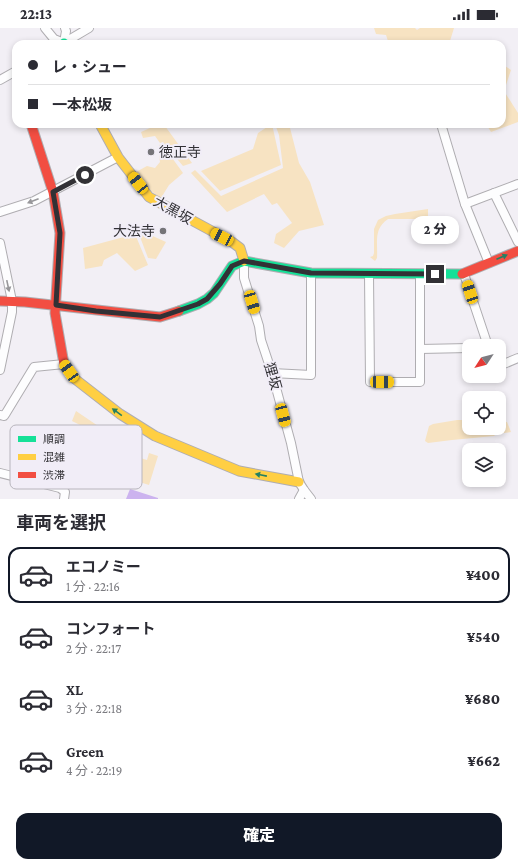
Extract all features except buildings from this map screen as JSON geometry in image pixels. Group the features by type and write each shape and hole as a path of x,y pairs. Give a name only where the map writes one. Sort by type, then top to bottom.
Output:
{"street":[{"path":"45,28 56,40"},
{"path":"64,40 66,31 65,28"},
{"path":"70,40 89,28"},
{"path":"0,80 12,73"},
{"path":"32,128 53,192 60,233 55,313 64,364 75,379 120,414 138,425"},
{"name":"大黒坂","path":"102,128 118,157 149,197 232,242 259,264"},
{"path":"443,128 466,204 489,263"},
{"path":"0,212 34,201 118,157"},
{"path":"466,204 518,184"},
{"path":"494,193 518,242"},
{"path":"0,243 12,301 12,312 0,370"},
{"path":"240,248 244,261"},
{"path":"0,301 56,305 96,311 160,317 198,304 207,299 220,284 232,266 244,261 311,273 464,274 518,251"},
{"name":"狸坂","path":"244,261 244,278 259,326 261,340 272,373 291,443 299,482 311,499"},
{"path":"272,373 311,375 311,273"},
{"path":"369,274 370,382 420,382 420,274"},
{"path":"464,274 486,339"},
{"path":"420,348 462,348"},
{"path":"506,363 518,358"},
{"path":"0,415 4,416 34,367 64,364"},
{"path":"142,428 155,436 239,471 299,482"},
{"path":"0,473 10,476"},
{"path":"61,489 65,492 64,499"},
{"path":"299,499 304,490"}],"shaded area":[{"path":"374,28 415,28 417,30 420,28 454,28 450,40 388,40 386,35 376,34"},
{"path":"506,67 511,70 506,85"},
{"path":"506,94 518,113 518,122 506,126"},
{"path":"150,128 166,128 192,163 183,166 163,142 160,143 155,136 143,138 141,132"},
{"path":"266,128 273,128 281,165 220,191 201,171 253,149 258,133"},
{"path":"276,128 290,128 299,163 310,182 324,225 299,231 284,248 274,243 276,234 292,223 277,203 272,205 264,194 227,212 191,173 195,170 221,196 283,168 279,135"},
{"path":"488,128 502,128 491,132"},
{"path":"162,144 183,173 169,185 161,198 148,189 136,172 147,166 155,168 160,162 159,156 162,154 159,145"},
{"path":"428,209 428,219 388,219 383,223 377,237 377,258 375,261 370,257 373,256 374,253 374,229 378,220 395,214"},
{"path":"137,229 166,242 156,259 148,258"},
{"path":"135,234 148,265 135,271 117,253 104,260 102,266 85,269 83,248"},
{"path":"76,411 97,425 80,425 72,421"},
{"path":"462,420 462,435 495,435 428,443 425,441 429,426 433,424"},
{"path":"506,422 507,422 511,432 506,433"},
{"path":"149,453 158,456 149,485 142,483 142,458 147,460"},
{"path":"130,489 158,498 158,499 126,499"}],"traffic: fast":[{"path":"179,311 207,299 214,293 232,266 244,261 311,273 462,274"}],"traffic: slow":[{"path":"102,128 118,157 149,197 232,242 240,248 244,261"},
{"path":"70,372 75,379 120,414 138,425"},
{"path":"142,428 155,436 239,471 299,482"}],"traffic: jam":[{"path":"32,128 53,192 60,233 55,313 64,364 70,372"},
{"path":"462,274 518,251"},
{"path":"0,301 25,302 160,317 179,311"}],"place":[{"name":"徳正寺","path":"151,152"},
{"name":"大法寺","path":"163,231"}],"route":[{"path":"85,175 53,192 60,233 56,305 96,311 160,317 198,304 207,299 214,293 232,266 244,261 311,273 435,274"}]}
